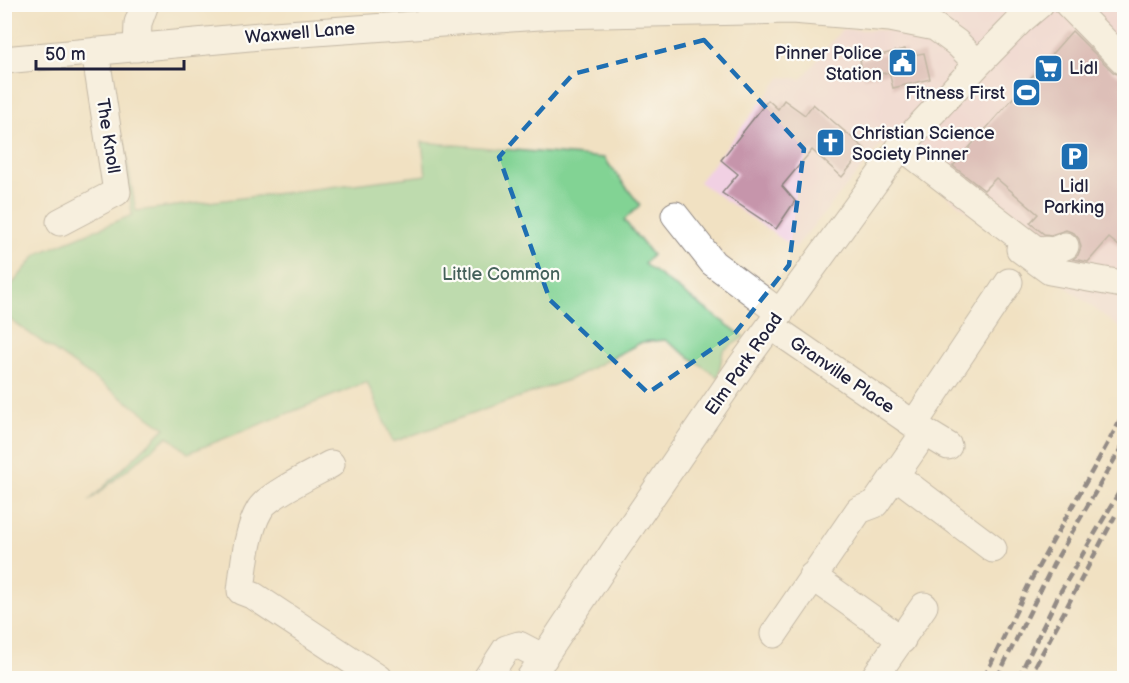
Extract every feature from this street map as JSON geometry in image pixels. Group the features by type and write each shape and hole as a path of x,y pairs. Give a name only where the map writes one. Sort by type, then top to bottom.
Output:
{"street":[{"path":"137,48 138,23 144,4"},
{"name":"Elm Park Road","path":"537,668 615,550 776,319 901,146 978,63 1040,4"},
{"path":"1068,4 1125,61"},
{"name":"Waxwell Lane","path":"4,60 260,36 554,15 846,9 935,27 978,63"},
{"name":"The Knoll","path":"60,222 117,192 95,51"},
{"path":"901,146 1035,249 1053,251 1065,246"},
{"name":"Granville Place","path":"675,215 713,263 776,319 920,428 948,446"},
{"path":"995,218 1008,240 1050,271 1122,284"},
{"name":"Granville Place","path":"774,634 859,510 875,504 895,475 920,428 1009,282"},
{"path":"331,464 284,489 260,508 247,544 241,591 254,596 378,678"},
{"path":"895,475 993,549"},
{"path":"812,576 902,639"},
{"path":"874,678 924,606"},
{"path":"487,678 506,649 519,645 537,668"}],"highlighted area":[{"path":"704,40 804,149 789,265 735,333 648,393 550,300 499,157 573,74"}],"shaded area":[{"path":"924,5 1124,5 1124,331 881,145 795,248 699,182 781,77 802,79 842,29 919,31"}],"green space":[{"name":"Little Common","path":"123,138 136,211 426,175 422,142 604,158 640,205 624,220 652,255 644,264 744,337 723,351 718,377 665,340 642,342 571,379 393,442 367,382 188,453 168,436 89,501 165,428 5,316 5,293 37,254 132,215"}],"building":[{"name":"Lidl Parking","path":"1072,31 1113,72 1125,79 1125,251 1109,238 1088,262 1073,259 1078,255 1081,247 1074,233 1066,230 1051,235 1044,234 1030,223 1038,214 996,178 984,190 953,166"},
{"path":"905,49 907,56 924,53 930,79 893,88 889,72 864,78 860,60"},
{"path":"768,100 778,109 784,100 805,115 813,104 865,149 842,177 812,150 782,186 795,201 776,229 722,193 738,174 721,160"}],"railway":[{"path":"984,678 1031,580 1124,414"},
{"path":"997,678 1053,565 1124,443"},
{"path":"1018,678 1058,596 1124,484"},
{"path":"1029,678 1115,516"}],"place":[{"name":"Pinner Police Station","path":"903,63"},
{"name":"Lidl","path":"1048,68"},
{"name":"Fitness First","path":"1026,93"},
{"name":"Christian Science Society Pinner","path":"831,143"},
{"name":"Lidl Parking","path":"1074,157"}]}
